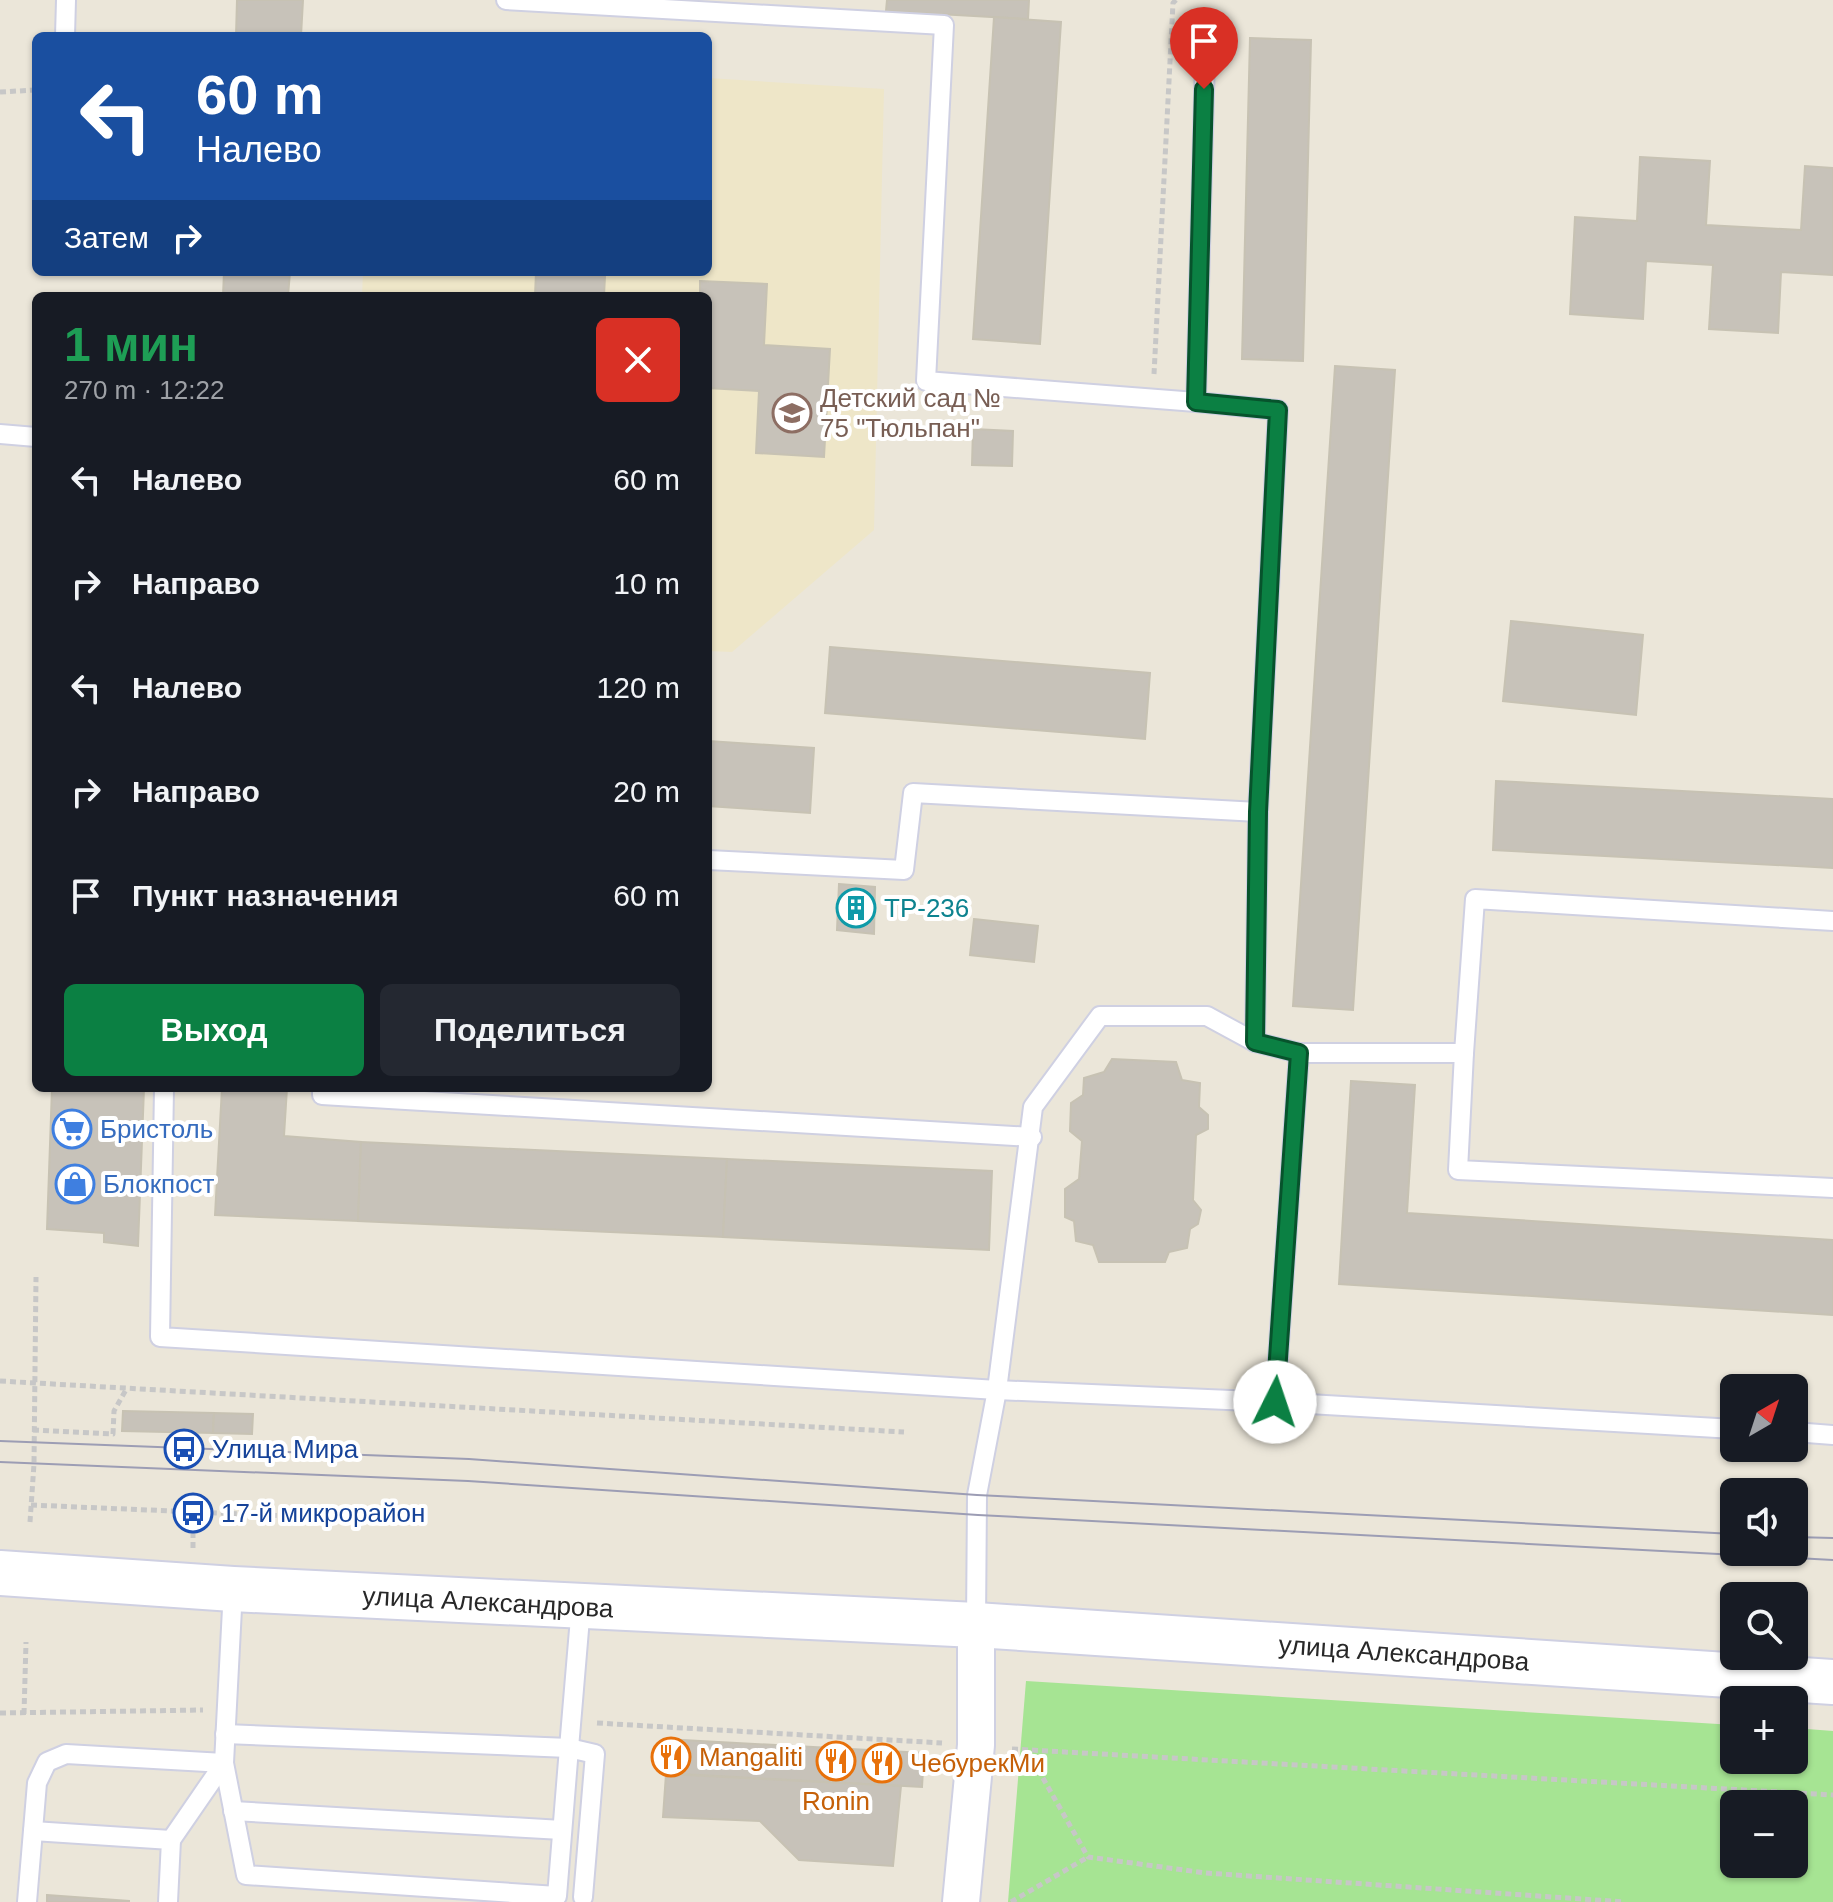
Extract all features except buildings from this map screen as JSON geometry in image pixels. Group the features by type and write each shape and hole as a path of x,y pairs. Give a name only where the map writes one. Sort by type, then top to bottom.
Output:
{"main road":[{"name":"улица Александрова","path":"0,1573 233,1589 976,1625 1833,1682"}],"street":[{"path":"961,1902 976,1745 976,1625"}],"lane":[{"path":"65,32 66,0"},
{"path":"506,0 944,25 926,381 1278,410 1258,812 1255,1042"},
{"path":"1196,402 1205,58"},
{"path":"0,434 32,437"},
{"path":"712,860 904,870 913,793 1258,812"},
{"path":"1833,921 1475,899 1458,1170 1833,1188"},
{"path":"976,1625 977,1495 997,1390 1032,1137 1033,1107 1100,1016 1207,1016 1255,1042 1299,1053 1464,1053"},
{"path":"1275,1402 1299,1053"},
{"path":"164,1092 160,1337 997,1390 1275,1402 1720,1428"},
{"path":"322,1092 322,1095 1032,1137"},
{"path":"1808,1433 1833,1435"},
{"path":"233,1589 224,1763 246,1875 557,1896 581,1606"},
{"path":"225,1734 569,1748 595,1754 583,1897"},
{"path":"27,1902 37,1783 47,1762 66,1754 224,1763"},
{"path":"168,1902 171,1840 224,1763"},
{"path":"233,1811 562,1830"},
{"path":"33,1831 171,1840"}],"path":[{"path":"1153,399 1173,3 1176,0"},
{"path":"0,92 32,90"},
{"path":"30,1522 36,1277"},
{"path":"0,1381 904,1432"},
{"path":"33,1430 113,1434 114,1411 127,1388"},
{"path":"31,1505 289,1516"},
{"path":"24,1714 26,1642"},
{"path":"0,1713 225,1710"},
{"path":"571,1722 976,1745 1027,1751 1833,1795"},
{"path":"1027,1751 1088,1857"},
{"path":"1011,1902 1088,1857 1206,1873 1625,1902"}],"shaded area":[{"name":"Детский сад № 75 \"Тюльпан\"","path":"712,78 884,89 874,530 732,652 712,651 712,292 362,292 363,276 712,276"}],"green space":[{"path":"1026,1681 1720,1724 1720,1774 1808,1774 1808,1729 1833,1731 1833,1902 1008,1902"}],"tram line":[{"path":"0,1441 469,1459 977,1495 1720,1533"},
{"path":"0,1462 468,1481 978,1515 1833,1560"},
{"path":"1808,1537 1833,1538"}],"place":[{"name":"Детский сад № 75 \"Тюльпан\"","path":"792,413"},
{"name":"ТР-236","path":"856,908"},
{"name":"Бристоль","path":"72,1129"},
{"name":"Блокпост","path":"75,1184"},
{"name":"Улица Мира","path":"184,1449"},
{"name":"17-й микрорайон","path":"193,1513"},
{"name":"Mangaliti","path":"671,1757"},
{"name":"Ronin","path":"836,1761"},
{"name":"ЧебурекМи","path":"882,1763"}],"route":[{"path":"1204,89 1196,402 1278,410 1258,812 1255,1042 1299,1053 1275,1402"}]}
